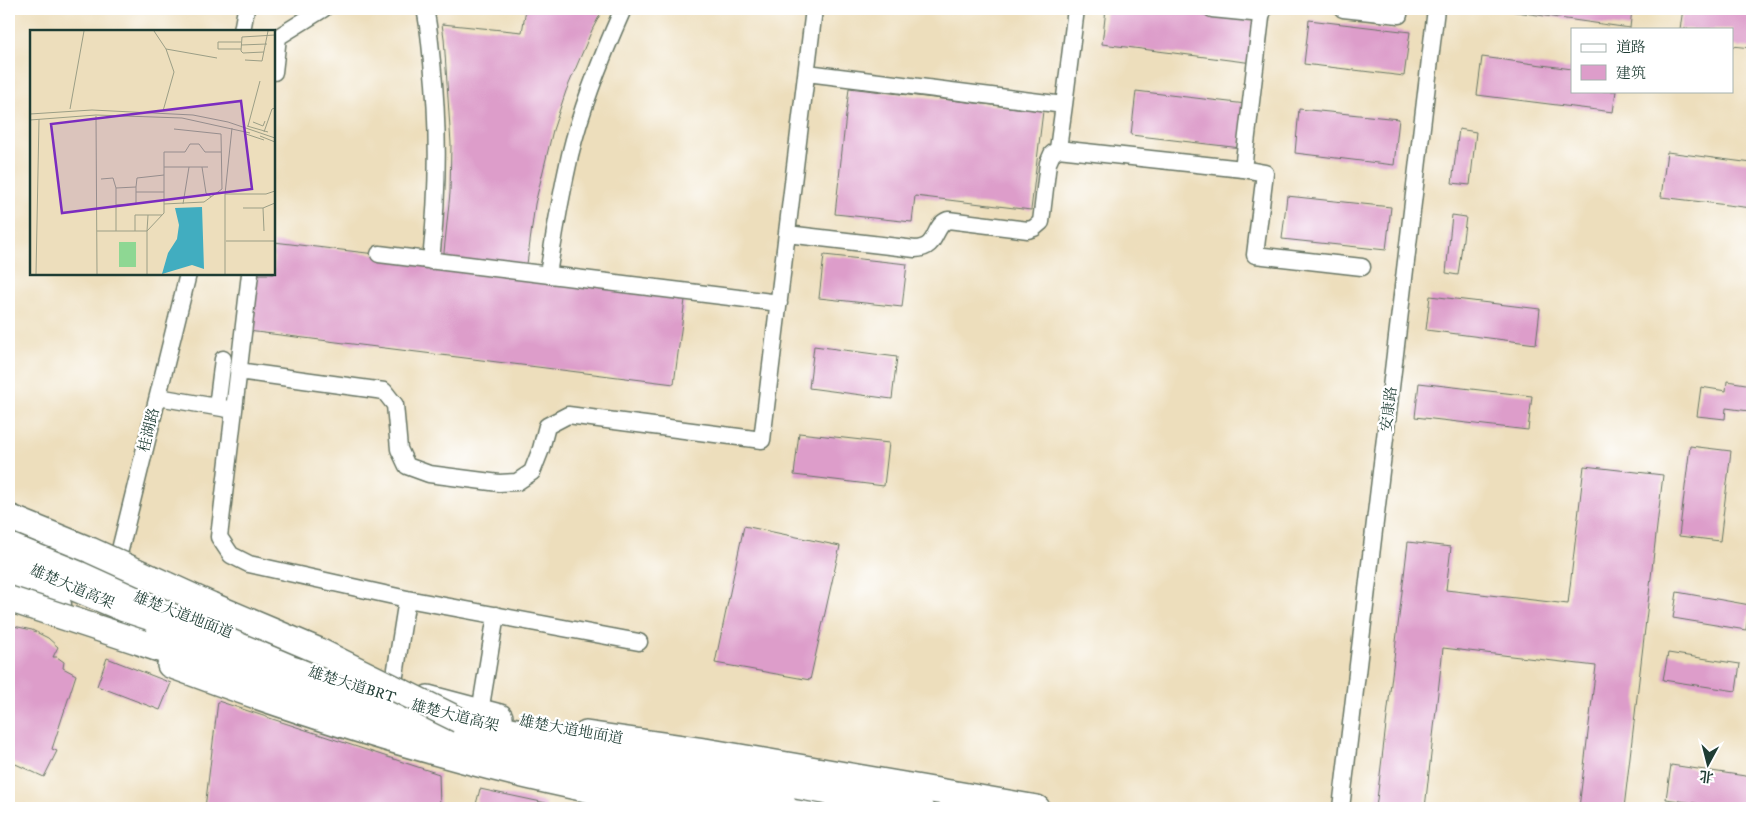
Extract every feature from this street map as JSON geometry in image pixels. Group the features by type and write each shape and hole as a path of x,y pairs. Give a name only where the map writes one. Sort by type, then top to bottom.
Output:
{"highway":[{"name":"雄楚大道高架","path":"9,560 173,629 293,670 470,716 684,765 920,808"},
{"name":"雄楚大道高架","path":"9,583 143,642 275,688 460,741 671,789 785,808"}],"main road":[{"path":"9,517 90,550 211,605 470,716"},
{"name":"雄楚大道地面道","path":"9,543 110,587 280,653 394,688 470,716 705,751 1038,808"},
{"path":"9,598 143,642"},
{"path":"9,598 130,650 266,701 384,737 459,759 591,790 703,808"}],"street":[{"path":"242,30 246,9"},
{"path":"275,63 278,36 323,9"},
{"path":"425,9 435,90 438,150 436,213 431,260"},
{"path":"548,275 557,217 570,154 586,102 623,9"},
{"path":"238,371 384,391 395,406 399,449 407,466 429,474 499,483 517,482 532,472 547,426 568,415 727,429 762,440 814,9"},
{"path":"787,234 915,249 925,247 930,243 934,239 940,225 948,220 1028,230 1034,228 1041,222 1048,163 1052,154 1058,149 1076,9"},
{"path":"1212,9 1262,11 1243,169"},
{"path":"1343,9 1399,15"},
{"name":"安康路","path":"1341,808 1436,9"},
{"path":"806,73 1064,105"},
{"path":"1058,149 1265,173 1255,255 1362,267"},
{"path":"379,254 779,303"},
{"name":"桂湖路","path":"110,587 188,275"},
{"path":"250,275 219,537 231,555 249,564 407,599 640,642"},
{"path":"217,407 222,359"},
{"path":"158,397 234,410"},
{"path":"394,688 407,599"},
{"path":"470,716 496,615"}],"lane":[{"path":"586,761 673,781 818,808"}],"building":[{"path":"526,9 603,9 566,91 553,130 535,204 526,272 686,292 674,384 248,331 254,275 275,275 275,242 443,262 450,193 451,144 442,24 522,32"},
{"path":"1106,9 1155,9 1258,21 1253,63 1102,44"},
{"path":"1495,9 1632,9 1630,28"},
{"path":"1683,9 1752,9 1752,48 1734,46 1734,28 1680,28"},
{"path":"1309,20 1410,32 1404,76 1304,64"},
{"path":"1482,57 1571,69 1571,92 1616,92 1613,112 1477,95"},
{"path":"849,88 1043,111 1031,210 915,196 912,222 835,214"},
{"path":"1136,91 1246,104 1241,148 1131,135"},
{"path":"1299,109 1399,119 1394,165 1295,153"},
{"path":"1459,129 1476,132 1470,185 1452,183"},
{"path":"1667,152 1752,163 1752,208 1661,197"},
{"path":"1287,196 1391,207 1386,250 1282,239"},
{"path":"1452,215 1466,217 1458,275 1446,273"},
{"path":"824,255 907,264 902,307 819,298"},
{"path":"1430,296 1540,309 1536,344 1426,330"},
{"path":"814,346 897,357 892,399 809,388"},
{"path":"1727,381 1752,385 1752,406 1749,411 1726,408 1725,419 1697,416 1701,387 1726,391"},
{"path":"1419,383 1532,396 1528,430 1415,417"},
{"path":"799,433 889,443 884,486 794,475"},
{"path":"1690,446 1731,451 1720,541 1679,536"},
{"path":"1584,466 1663,475 1624,808 1579,808 1596,666 1443,648 1425,808 1376,808 1408,542 1451,547 1446,590 1568,604"},
{"path":"744,526 840,546 810,680 715,663"},
{"path":"1677,592 1750,605 1746,630 1673,618"},
{"path":"9,625 32,630 48,638 58,647 53,657 57,657 64,662 63,668 76,675 52,749 57,751 44,777 9,761"},
{"path":"1668,653 1740,664 1736,691 1663,680"},
{"path":"107,658 171,683 160,710 97,686"},
{"path":"218,701 439,774 440,808 205,808"},
{"path":"1671,765 1752,777 1752,808 1729,808 1666,799"},
{"path":"480,789 546,803 545,808 475,808"}]}
